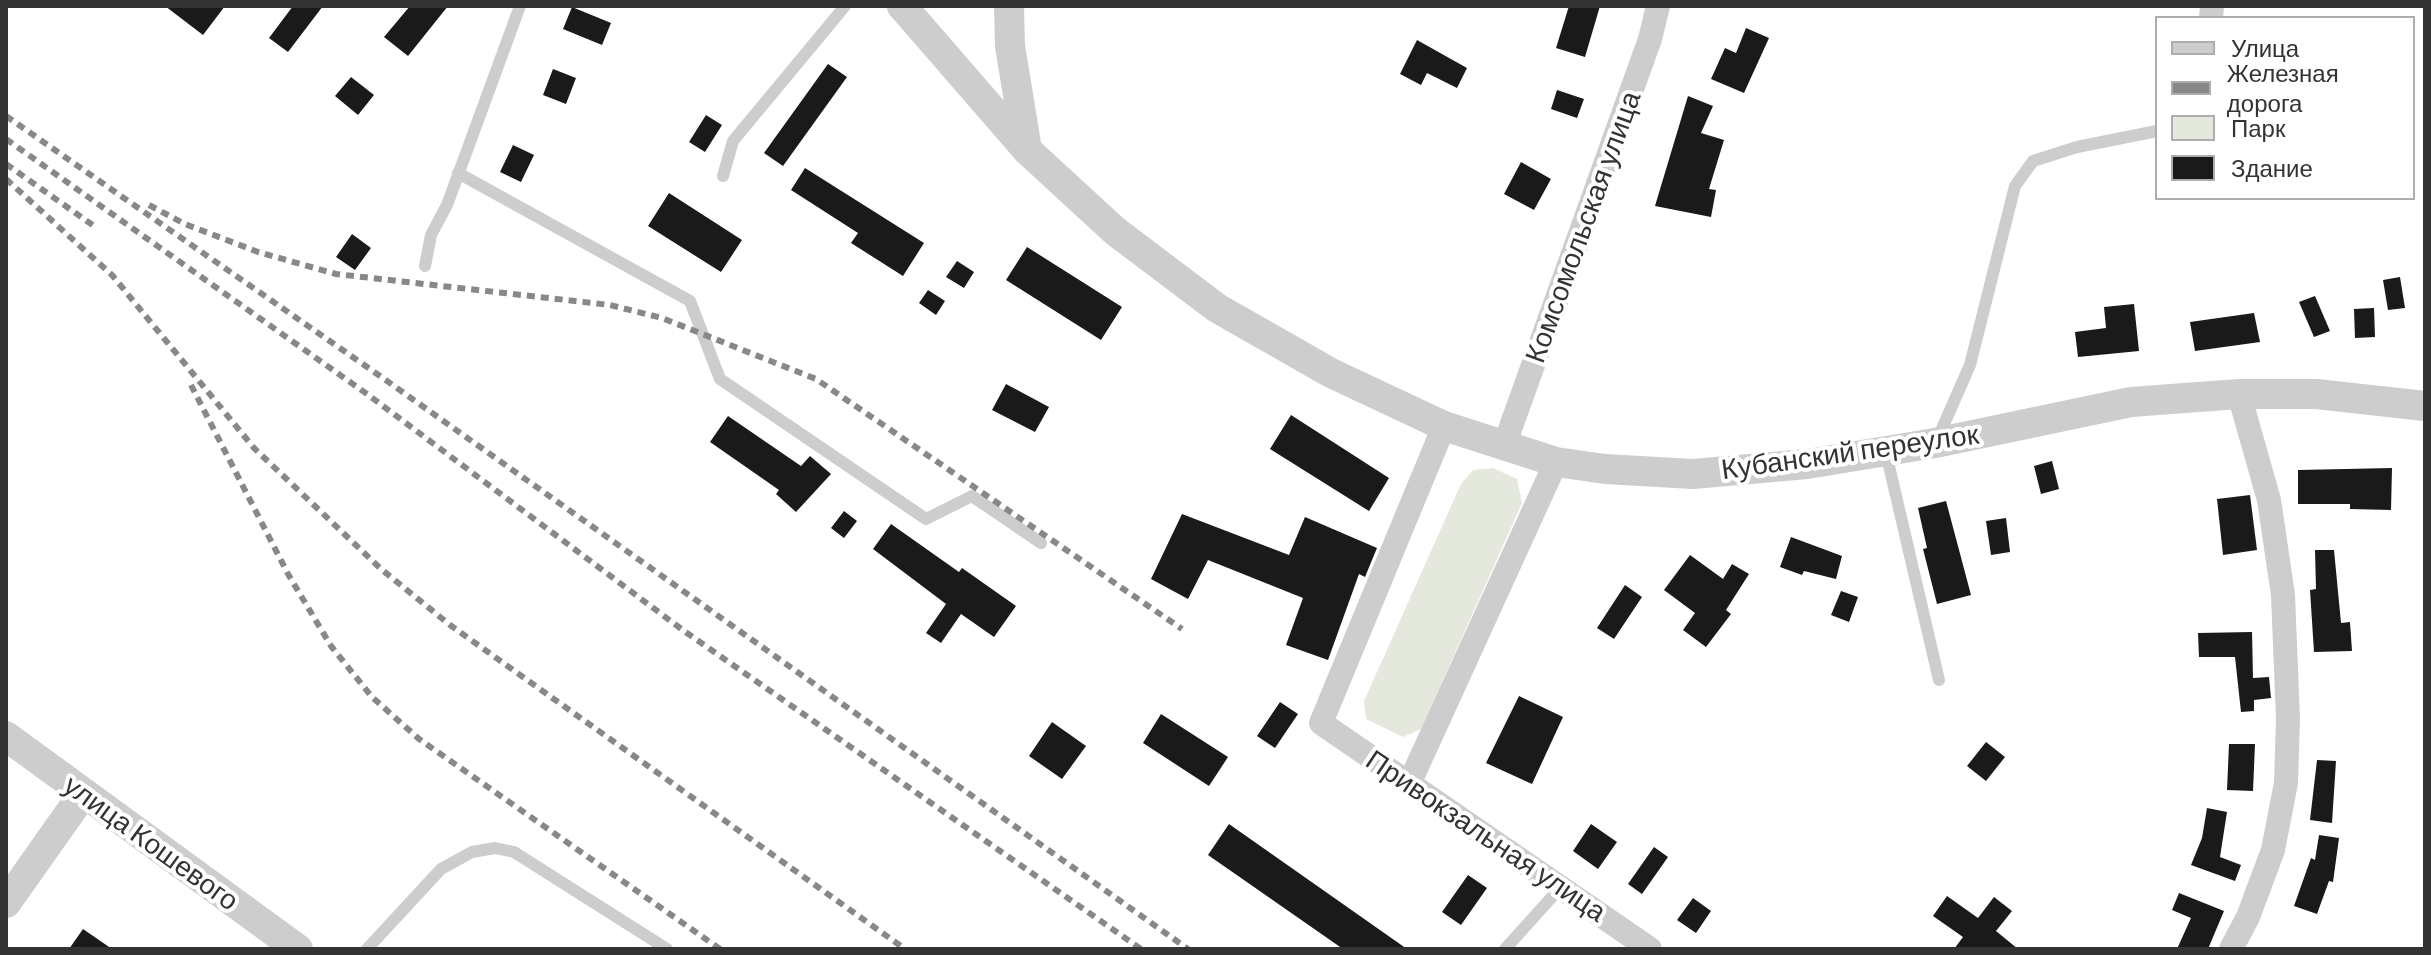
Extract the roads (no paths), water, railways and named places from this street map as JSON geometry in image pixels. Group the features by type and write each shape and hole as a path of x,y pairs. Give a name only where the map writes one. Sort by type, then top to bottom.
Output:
{"street":[{"name":"Кубанский переулок","path":"902,6 1027,150 1115,231 1217,308 1331,373 1444,426 1556,462 1605,469 1693,474 1807,464 1935,443 2131,402 2239,394 2316,394 2425,406"},
{"path":"1009,6 1010,46 1027,150"},
{"name":"Комсомольская улица","path":"1504,446 1650,39 1658,6"},
{"path":"2231,949 2248,917 2273,850 2286,783 2288,719 2283,595 2269,500 2239,394"},
{"name":"Привокзальная улица","path":"1444,426 1321,723 1650,949"},
{"path":"1409,784 1556,462"},
{"name":"улица Кошевого","path":"6,736 298,949"},
{"path":"6,903 83,794"}],"lane":[{"path":"425,266 431,235 458,173 520,6"},
{"path":"723,176 733,141 845,6"},
{"path":"1935,443 1970,365 2015,186 2033,161 2077,147 2155,131"},
{"path":"458,173 690,301 720,379 926,519 972,496 1041,543"},
{"path":"1886,451 1939,680"},
{"path":"367,949 441,869 472,852 495,848 514,852 667,949"},
{"path":"1505,949 1561,887"}],"railway":[{"path":"6,116 380,376 1188,949"},
{"path":"6,139 367,394 684,631 1141,949"},
{"path":"6,164 94,226"},
{"path":"6,179 112,275 254,448 381,569 450,625 905,949"},
{"path":"149,205 185,224 258,252 336,274 610,305 662,318 816,379 1182,629"},
{"path":"191,385 288,574 331,646 372,697 419,739 720,949"}]}
